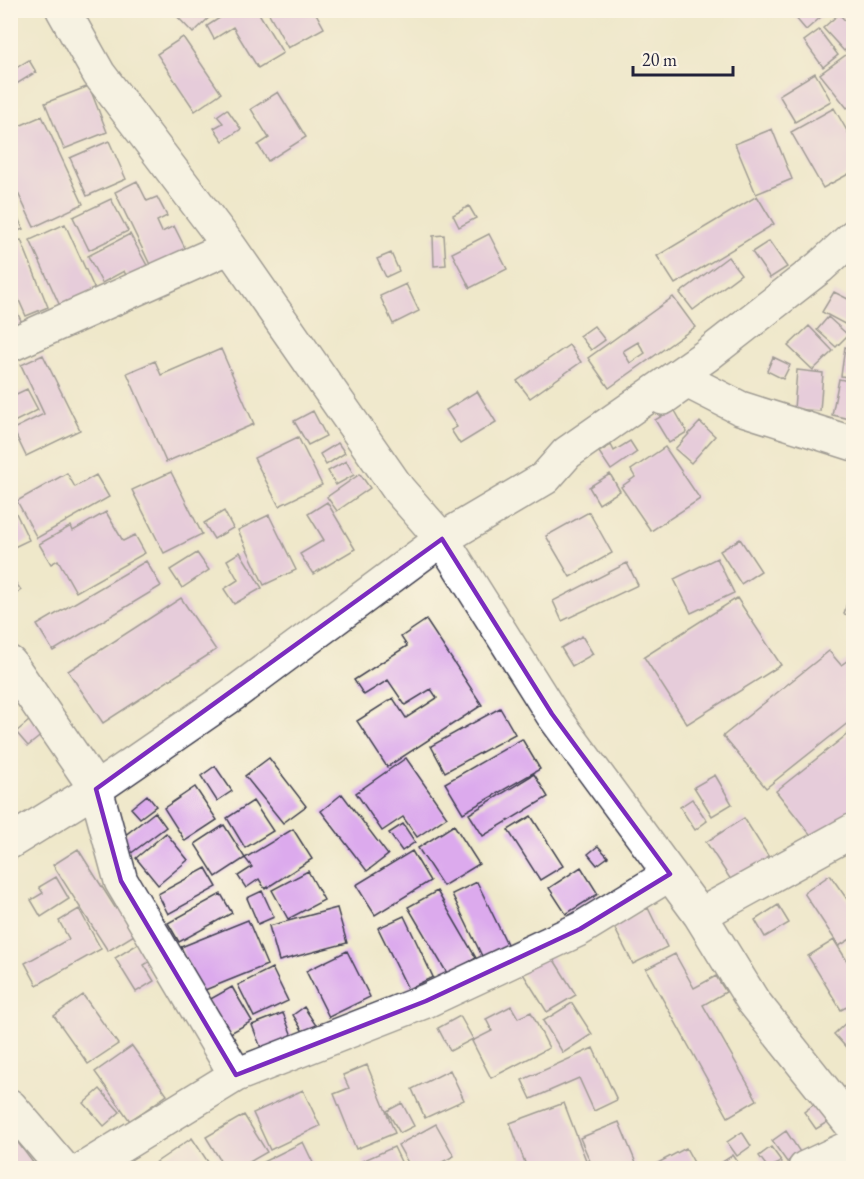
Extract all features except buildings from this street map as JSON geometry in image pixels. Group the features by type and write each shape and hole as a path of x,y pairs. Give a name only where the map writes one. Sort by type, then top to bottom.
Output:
{"street":[{"path":"63,10 99,74 230,247 399,490 442,539 552,714 700,915 753,1001 854,1128"},
{"path":"10,842 96,789 232,695 442,539 545,478 567,453 706,356 820,267 854,236"},
{"path":"10,345 230,247"},
{"path":"626,414 662,399 687,381 740,408 854,444"},
{"path":"10,663 96,789 121,881 236,1075"},
{"path":"700,915 777,875 854,830"},
{"path":"86,1168 236,1075 436,996 580,929 670,874"},
{"path":"10,1106 63,1168"},
{"path":"805,1168 854,1145"}],"highlighted area":[{"path":"442,539 552,714 670,874 580,929 426,1001 236,1075 121,881 96,789"}]}
